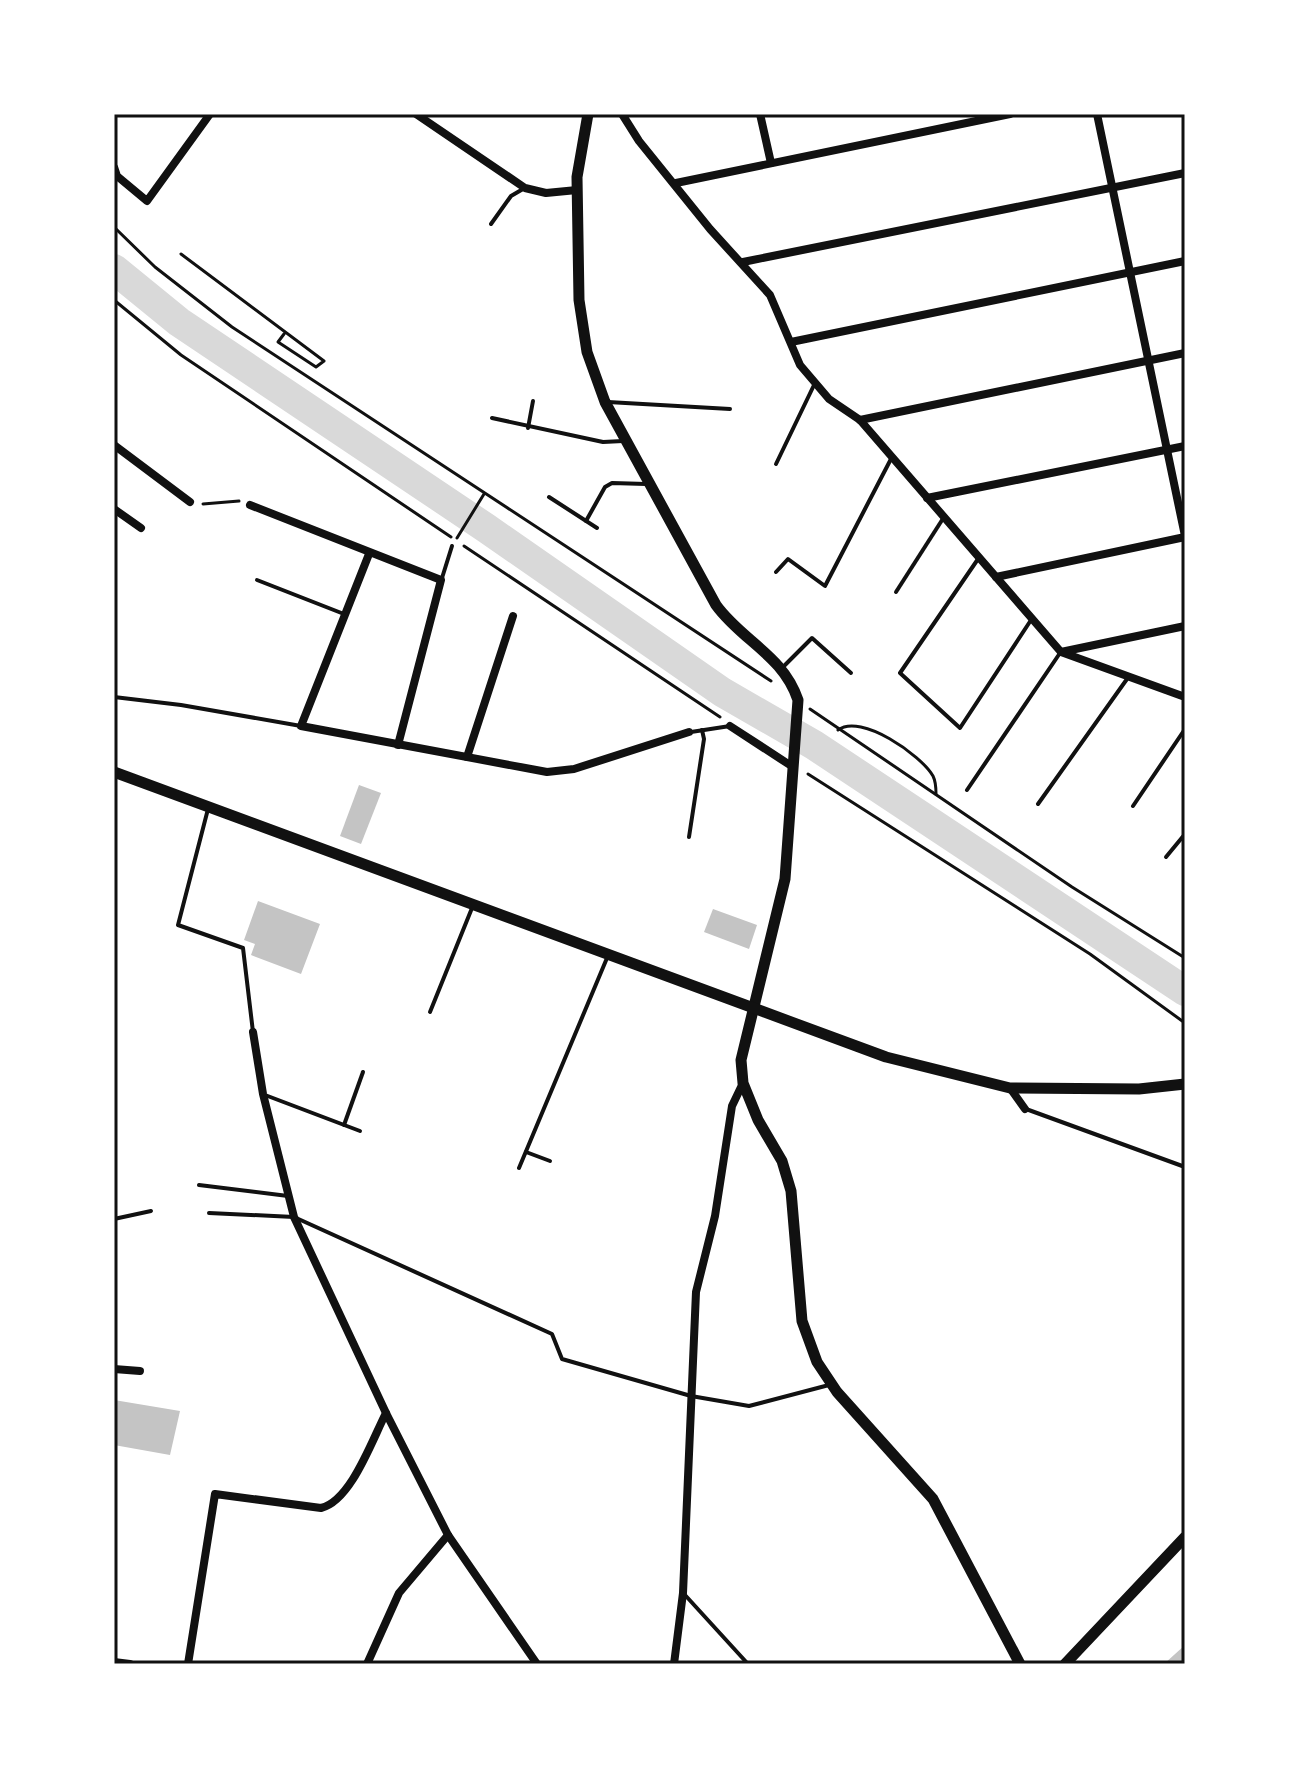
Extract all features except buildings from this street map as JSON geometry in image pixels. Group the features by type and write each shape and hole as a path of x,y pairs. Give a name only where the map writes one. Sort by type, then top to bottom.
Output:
{"street":[{"path":"114,167 117,176 147,201 210,114"},
{"path":"416,114 525,188 546,193 577,190"},
{"path":"588,114 581,142 577,190 582,323 587,352 605,402 716,605 738,631 782,668 791,680 798,707 785,879 741,1060 743,1083 758,1120 782,1161 791,1191 802,1321 817,1362 831,1384 933,1499 1020,1664"},
{"path":"622,114 639,141 676,183 710,229 770,295 800,365 829,399 860,420 1061,652 1185,697"},
{"path":"760,114 771,163"},
{"path":"676,183 1010,114"},
{"path":"996,577 1185,536 1097,114"},
{"path":"743,262 1185,173"},
{"path":"791,342 1185,261"},
{"path":"860,420 1185,353"},
{"path":"114,445 190,502"},
{"path":"927,498 1185,446"},
{"path":"250,505 441,580 398,745"},
{"path":"114,509 141,528"},
{"path":"369,554 301,726 560,771 689,732"},
{"path":"467,757 513,616"},
{"path":"1061,652 1185,626"},
{"path":"730,726 793,765"},
{"path":"114,772 753,1011 886,1057 1010,1088 1139,1089 1185,1084"},
{"path":"253,1032 263,1094 294,1217 386,1413 448,1535 537,1664"},
{"path":"674,1664 683,1593 696,1292 715,1216 732,1106 743,1083"},
{"path":"1010,1088 1025,1109"},
{"path":"114,1369 140,1371"},
{"path":"188,1664 215,1494 321,1508 331,1505 344,1494 386,1413"},
{"path":"367,1664 399,1593 448,1535"},
{"path":"1065,1664 1185,1537"},
{"path":"114,1662 130,1664"}],"lane":[{"path":"491,224 511,196 525,188"},
{"path":"776,464 815,382"},
{"path":"528,428 533,401"},
{"path":"605,402 730,409"},
{"path":"492,418 603,442 627,441"},
{"path":"776,572 788,559 825,586 892,457"},
{"path":"586,521 605,487 612,483 633,486 649,483"},
{"path":"549,497 597,528"},
{"path":"896,592 944,517"},
{"path":"441,580 452,546"},
{"path":"979,557 900,673 960,728 1032,618"},
{"path":"257,580 344,614"},
{"path":"782,668 812,638 851,673"},
{"path":"967,790 1061,652"},
{"path":"1038,804 1129,677"},
{"path":"114,697 301,726"},
{"path":"689,732 730,726"},
{"path":"1133,806 1185,729"},
{"path":"689,837 704,739 702,730"},
{"path":"208,808 178,925 243,948 253,1032"},
{"path":"1166,857 1185,834"},
{"path":"430,1012 473,906"},
{"path":"519,1168 608,956"},
{"path":"344,1125 363,1072"},
{"path":"263,1094 360,1131"},
{"path":"1025,1109 1185,1167"},
{"path":"526,1152 550,1161"},
{"path":"199,1185 289,1196"},
{"path":"114,1219 151,1211"},
{"path":"209,1213 294,1217 552,1334 562,1359 691,1396 749,1406 831,1384"},
{"path":"683,1593 748,1664"}],"path":[{"path":"114,227 198,302 774,683"},
{"path":"181,254 324,361 316,367 306,361 278,342 284,334"},
{"path":"114,300 181,355 730,726"},
{"path":"300,369 306,361"},
{"path":"458,535 484,494"},
{"path":"190,502 235,500 250,505"},
{"path":"818,715 1185,958"},
{"path":"838,730 852,725 875,731 897,744 929,770 935,779 936,795"},
{"path":"809,775 1090,954 1185,1023"}],"waterway":[{"path":"114,269 179,322 486,528 722,692 814,745 1185,991"}]}
